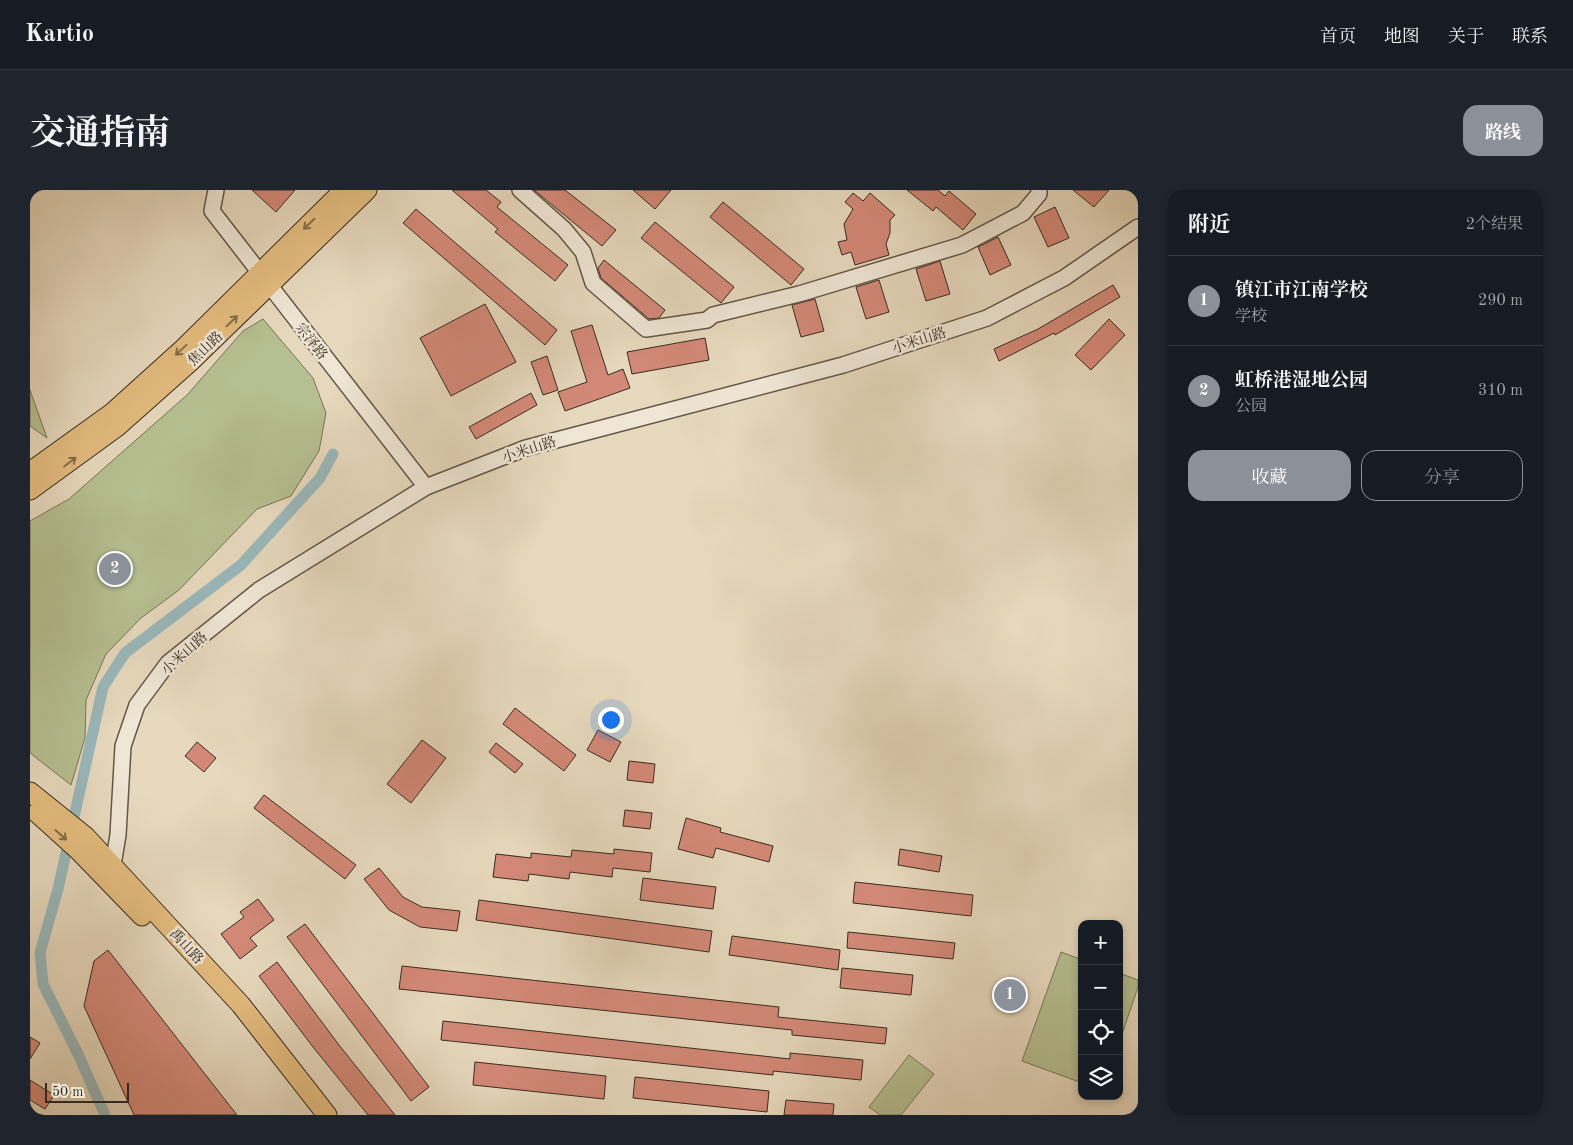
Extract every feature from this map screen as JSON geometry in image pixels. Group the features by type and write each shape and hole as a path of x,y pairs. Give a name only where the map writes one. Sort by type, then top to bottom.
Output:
{"main road":[{"name":"焦山路","path":"30,490 118,426 190,362 344,190"},
{"name":"焦山路","path":"30,472 112,413 264,278 367,190"},
{"name":"禹山路","path":"30,792 42,812 82,843 241,1005 327,1115"},
{"name":"禹山路","path":"109,871 233,1012 312,1115"}],"street":[{"name":"宗泽路","path":"216,190 212,211 426,487"},
{"path":"520,190 564,229 583,252 593,283 646,329 707,320 713,315 799,294 962,244 1023,213 1039,194 1039,190"},
{"name":"小米山路","path":"109,871 118,835 123,746 137,705 168,663 259,590 426,487 526,448 843,365 987,318 1064,278 1138,227"}],"green space":[{"path":"263,319 313,378 326,413 319,451 291,496 257,509 179,590 141,618 106,654 86,700 85,738 71,785 30,753 30,521 69,499 187,395 243,331"},
{"path":"30,390 47,438 30,426"},
{"path":"1061,952 1078,958 1078,1082 1022,1061"},
{"path":"1123,974 1138,980 1138,987 1123,1031"},
{"path":"909,1055 934,1074 901,1115 880,1115 869,1107"}],"building":[{"path":"252,190 295,190 276,212"},
{"path":"452,190 486,190 501,202 497,207 568,265 555,281 495,232 498,229"},
{"path":"534,190 565,190 616,230 602,246"},
{"path":"633,190 671,190 655,209"},
{"path":"907,190 938,190 945,196 949,191 976,214 963,230 936,207 933,211"},
{"path":"1073,190 1109,190 1094,207"},
{"path":"853,193 863,201 870,193 895,215 890,220 890,233 886,244 889,255 855,265 851,252 842,255 838,242 847,240 844,224 853,209 845,202"},
{"path":"723,202 804,269 791,285 710,217"},
{"path":"1055,207 1069,238 1048,247 1034,217"},
{"path":"416,209 557,330 545,345 403,223"},
{"path":"655,222 734,287 721,303 641,238"},
{"path":"998,237 1011,265 990,275 978,247"},
{"path":"604,260 665,310 659,318 649,319 601,278 598,268"},
{"path":"940,261 950,294 926,301 916,269"},
{"path":"879,280 889,312 866,319 856,287"},
{"path":"1113,285 1120,297 1055,335 1054,333 999,361 994,349 1038,329"},
{"path":"815,299 824,331 801,337 792,305"},
{"path":"485,304 516,362 451,396 420,338"},
{"path":"1109,319 1125,335 1091,370 1075,355"},
{"path":"592,325 608,375 623,369 630,388 565,411 558,392 587,382 571,331"},
{"path":"705,338 709,360 632,374 627,352"},
{"path":"547,356 558,390 543,395 531,362"},
{"path":"531,393 537,405 476,439 469,427"},
{"path":"515,708 576,755 564,771 503,724"},
{"path":"598,730 621,742 610,762 587,750"},
{"path":"422,740 446,758 411,803 387,784"},
{"path":"197,742 216,758 204,772 185,756"},
{"path":"496,743 523,764 515,773 489,752"},
{"path":"629,761 655,764 653,783 627,780"},
{"path":"264,795 356,865 345,879 254,808"},
{"path":"625,810 652,813 650,829 623,826"},
{"path":"686,818 721,828 720,832 773,846 769,862 716,848 713,858 678,849"},
{"path":"614,849 652,853 650,872 613,868 612,877 570,872 569,879 529,874 528,881 493,877 496,854 531,858 531,853 571,857 572,850 614,854"},
{"path":"900,849 942,856 939,872 898,865"},
{"path":"379,868 403,897 422,907 460,911 457,931 420,927 389,910 364,879"},
{"path":"643,878 716,887 713,909 640,900"},
{"path":"855,882 973,895 971,916 853,903"},
{"path":"258,899 274,920 250,938 257,946 240,959 221,934 244,917 240,912"},
{"path":"479,900 712,931 709,952 476,920"},
{"path":"305,924 429,1087 411,1101 287,937"},
{"path":"848,932 955,943 953,959 847,948"},
{"path":"732,936 840,950 838,970 729,955"},
{"path":"108,950 237,1115 134,1115 84,1006 94,961"},
{"path":"277,962 339,1045 395,1115 368,1115 313,1047 259,976"},
{"path":"402,966 779,1007 778,1017 887,1028 885,1044 792,1035 792,1030 399,989"},
{"path":"842,968 913,975 911,995 840,988"},
{"path":"443,1021 790,1059 790,1053 863,1060 861,1080 773,1071 773,1075 441,1040"},
{"path":"30,1037 40,1043 30,1059"},
{"path":"475,1062 606,1076 604,1099 473,1085"},
{"path":"635,1077 769,1091 767,1112 633,1098"},
{"path":"30,1080 54,1095 45,1109 30,1100"},
{"path":"786,1100 834,1104 833,1115 784,1115"}],"waterway":[{"path":"105,1115 78,1054 43,984 40,953 58,889 103,687 125,653 241,565 320,478 333,454"}],"place":[{"name":"虹桥港湿地公园","path":"115,569"},
{"name":"镇江市江南学校","path":"1010,995"}]}
